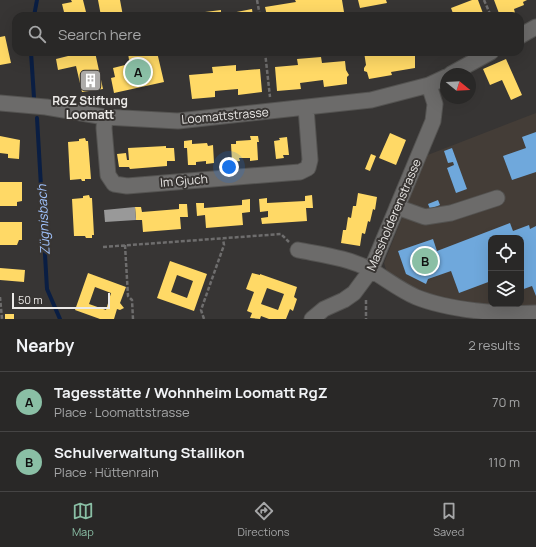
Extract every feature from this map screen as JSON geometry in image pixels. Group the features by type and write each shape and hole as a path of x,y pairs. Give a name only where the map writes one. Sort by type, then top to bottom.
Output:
{"street":[{"path":"524,34 536,27"},
{"path":"462,68 484,56"},
{"name":"Loomattstrasse","path":"0,104 46,107 105,117 178,121 272,112 371,100 429,85 440,79"},
{"name":"Massholderenstrasse","path":"312,319 324,309 344,300 354,292 371,270 433,121 435,104 429,85"},
{"name":"Im Gjuch","path":"105,117 104,128 108,175 114,184 126,186 300,172 308,168 310,160 306,108"},
{"path":"398,207 425,218 451,213 498,198"},
{"path":"298,250 347,259 371,270 398,288 416,297 436,303 501,313 536,313"}],"path":[{"path":"257,0 259,12"},
{"path":"484,0 489,12"},
{"path":"265,56 272,112"},
{"path":"103,247 281,234 298,250"},
{"path":"204,319 201,310 224,245 223,238"},
{"path":"125,246 128,296 132,300 133,319"},
{"path":"0,297 2,319"}],"shaded area":[{"path":"536,113 536,307 518,309 504,307 524,307 524,235 488,235 488,305 439,298 388,276 384,263 402,218 420,158"}],"building: Homes":[{"path":"71,0 83,0 86,12 64,12 62,4 72,2"},
{"path":"98,0 120,0 122,12 100,12"},
{"path":"295,0 342,0 344,12 266,12 265,7 296,2"},
{"path":"358,0 386,0 387,3 360,8"},
{"path":"472,0 478,0 482,12 452,12 451,8"},
{"path":"494,0 527,0 523,2 524,5 514,9 515,12 498,12"},
{"path":"252,9 252,12 236,12"},
{"path":"221,10 221,12 205,12"},
{"path":"5,36 11,63 0,65 0,37"},
{"name":"RGZ Stiftung Loomatt","path":"68,56 96,56 103,89 82,92 76,66 58,70 56,59"},
{"path":"128,56 158,56 164,82 114,93 111,78 115,77 113,68 133,63 132,59 129,60"},
{"path":"365,56 415,56 415,68 391,72 392,75 369,79 367,72 364,71 366,65"},
{"path":"321,57 322,63 345,61 346,70 349,75 347,77 347,84 324,87 323,80 300,83 301,89 277,91 275,67 298,65 297,59"},
{"path":"506,59 522,95 511,100 502,80 490,85 483,69"},
{"path":"236,65 236,71 260,69 262,92 238,95 238,89 215,91 215,97 192,99 189,75 213,73 212,67"},
{"path":"390,133 406,140 396,165 379,158"},
{"path":"0,136 20,140 19,159 8,158 8,154 0,153"},
{"path":"250,136 258,136 258,160 250,161 250,158 239,158 240,161 232,162 231,144 236,144 236,141 251,140"},
{"path":"287,137 289,155 283,155 284,158 276,159 274,141 280,140 279,138"},
{"path":"85,138 86,141 88,141 91,179 85,179 85,181 82,181 81,179 70,180 68,142 79,141 79,139"},
{"path":"192,140 192,144 207,143 208,146 213,145 214,163 206,164 206,161 196,162 196,165 188,165 187,148 184,148 184,141"},
{"path":"166,146 166,148 174,148 175,161 167,161 167,166 130,169 129,167 119,167 117,154 126,153 127,160 129,160 128,148"},
{"path":"371,154 376,156 370,171 365,169"},
{"path":"0,182 22,182 22,201 17,202 17,206 0,206"},
{"path":"358,193 377,197 375,210 373,209 365,234 362,233 360,246 341,243 343,230 346,230 348,217 351,218 353,206 356,206"},
{"path":"89,195 90,198 92,198 94,235 92,235 92,238 86,238 85,236 74,236 72,199 83,198 83,196"},
{"path":"312,195 313,208 306,208 307,221 262,224 261,218 268,217 268,211 260,212 259,199 267,198 267,203 305,201 305,196"},
{"path":"250,199 250,212 242,213 243,225 206,228 205,215 197,216 196,203 204,203 204,208 242,205 242,200"},
{"path":"179,204 187,204 188,217 180,217 181,229 143,232 142,220 136,220 135,207 141,207 142,212 179,209"},
{"path":"0,222 22,222 22,240 19,240 17,245 0,245"},
{"path":"170,261 207,274 194,311 157,298","holes":["177,275 193,281 187,298 171,292"]},
{"path":"0,268 25,270 24,282 0,280"},
{"path":"88,273 126,287 120,303 124,308 120,310 117,309 114,319 100,319 75,310","holes":["95,287 111,293 106,310 89,304"]},
{"path":"252,273 260,274 297,287 294,297 297,299 293,311 290,309 286,319 269,319 261,316 260,319 250,318 252,313 247,311 254,292 246,289","holes":["267,288 284,294 278,310 261,304"]},
{"path":"5,314 14,314 14,319 5,319"}],"building: Schools":[{"path":"536,132 536,172 512,180 503,156 526,148 522,137"},
{"path":"452,148 467,189 456,193 447,168 454,165 453,162 448,163 444,151"},
{"path":"438,200 440,205 430,209 428,204"},
{"path":"510,223 513,231 529,225 530,229 536,226 536,296 532,286 524,289 524,235 488,235 488,282 459,293 451,271 428,279 426,284 406,274 398,251 433,239 437,251"}],"building: Industry":[{"path":"135,207 136,220 105,222 104,210"}],"waterway":[{"name":"Zügnisbach","path":"35,12 37,0"},
{"name":"Zügnisbach","path":"31,56 34,98"},
{"name":"Zügnisbach","path":"37,118 47,289 60,319"}],"place":[{"name":"Tagesstätte / Wohnheim Loomatt RgZ","path":"138,72"},
{"name":"RGZ Stiftung Loomatt","path":"90,80"},
{"name":"Schulverwaltung Stallikon","path":"425,261"}]}
